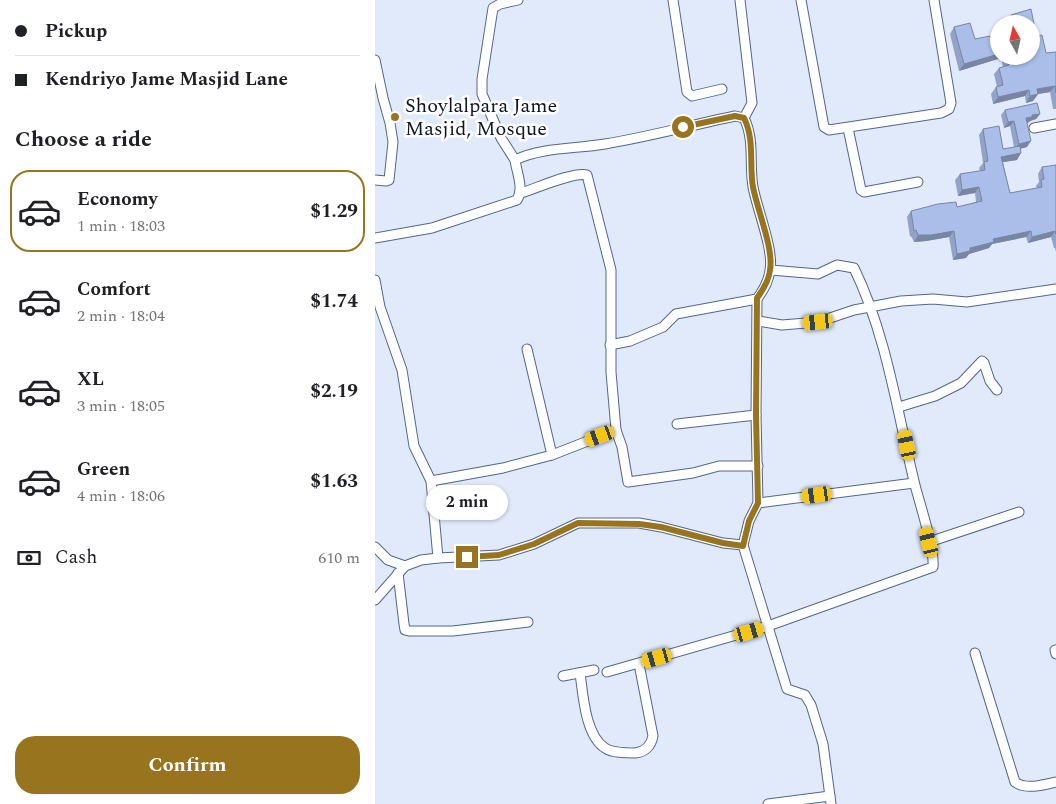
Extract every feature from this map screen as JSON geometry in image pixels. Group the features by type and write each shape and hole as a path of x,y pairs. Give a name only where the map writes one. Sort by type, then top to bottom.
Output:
{"street":[{"path":"518,0 500,4 493,8 482,79 482,94 501,138 515,160 521,194"},
{"path":"673,0 687,92 692,96 722,89"},
{"path":"610,345 631,341 663,327 676,314 757,298 763,291 771,270 768,243 753,186 752,147 744,118 752,103 740,0"},
{"path":"801,0 824,127 829,130 941,113 949,110 951,103 934,0"},
{"path":"375,60 393,142 389,180 375,180"},
{"path":"515,160 539,152 605,144 735,116 744,118"},
{"path":"1034,128 1056,124"},
{"path":"848,128 861,190 864,192 918,182"},
{"path":"375,238 432,228 517,200 521,194 567,177 587,175 611,270 610,345 616,430 622,447 628,482 693,473 719,466 758,466"},
{"path":"607,672 768,626 932,569 934,565 914,482 899,407 871,307 854,268 837,265 818,274 771,270"},
{"path":"375,280 380,307 402,370 415,446 431,481 438,558"},
{"path":"758,321 782,325 818,322 854,310 909,300 933,299 967,302 1056,290"},
{"path":"757,298 756,415 758,503 749,521 743,546 787,689 805,695 811,705 823,744 831,800 768,804"},
{"path":"527,349 552,455"},
{"path":"899,407 935,396 961,382 982,361 990,381 997,390"},
{"path":"677,424 756,415"},
{"path":"431,481 503,468 552,455 616,430"},
{"path":"758,503 914,482"},
{"path":"929,542 1019,512"},
{"path":"375,600 402,569 421,560 499,555 534,544 578,523 639,524 661,527 723,543 743,546"},
{"path":"375,547 388,560 402,569"},
{"path":"402,569 405,630 453,631 528,622"},
{"path":"975,653 1015,782 1020,786 1026,787 1056,782"},
{"path":"580,673 588,722 595,738 605,748 625,753 640,753 647,749 652,742 653,736 639,664"},
{"path":"563,676 594,670"}],"building":[{"path":"1031,9 1032,15 1011,15"},
{"path":"970,23 975,39 990,36 990,57 964,64 954,27"},
{"path":"1040,35 1042,35 1046,53 1056,52 1056,93 1055,86 1037,89 1038,94 1030,96 1029,90 998,97 996,87 1003,85 999,68 1009,65 1040,65"},
{"path":"1037,103 1040,114 1026,118 1031,141 1019,144 1014,121 1008,122 1005,110"},
{"path":"999,126 1003,149 1020,146 1021,153 1001,157 1010,193 1042,187 1041,180 1044,179 1042,167 1056,165 1056,234 1055,231 1032,237 1031,231 993,239 994,242 970,248 970,251 957,254 954,231 918,235 916,230 914,231 911,211 938,204 956,202 957,207 982,201 979,187 962,190 960,174 985,170 984,162 988,161 983,129"}],"place":[{"name":"Shoylalpara Jame Masjid, Mosque","path":"395,117"}],"route":[{"path":"467,557 499,555 534,544 578,523 621,522 661,527 723,543 743,546 749,521 758,503 756,415 757,298 763,291 771,270 768,243 753,186 752,147 744,118 735,116 683,127"}]}
